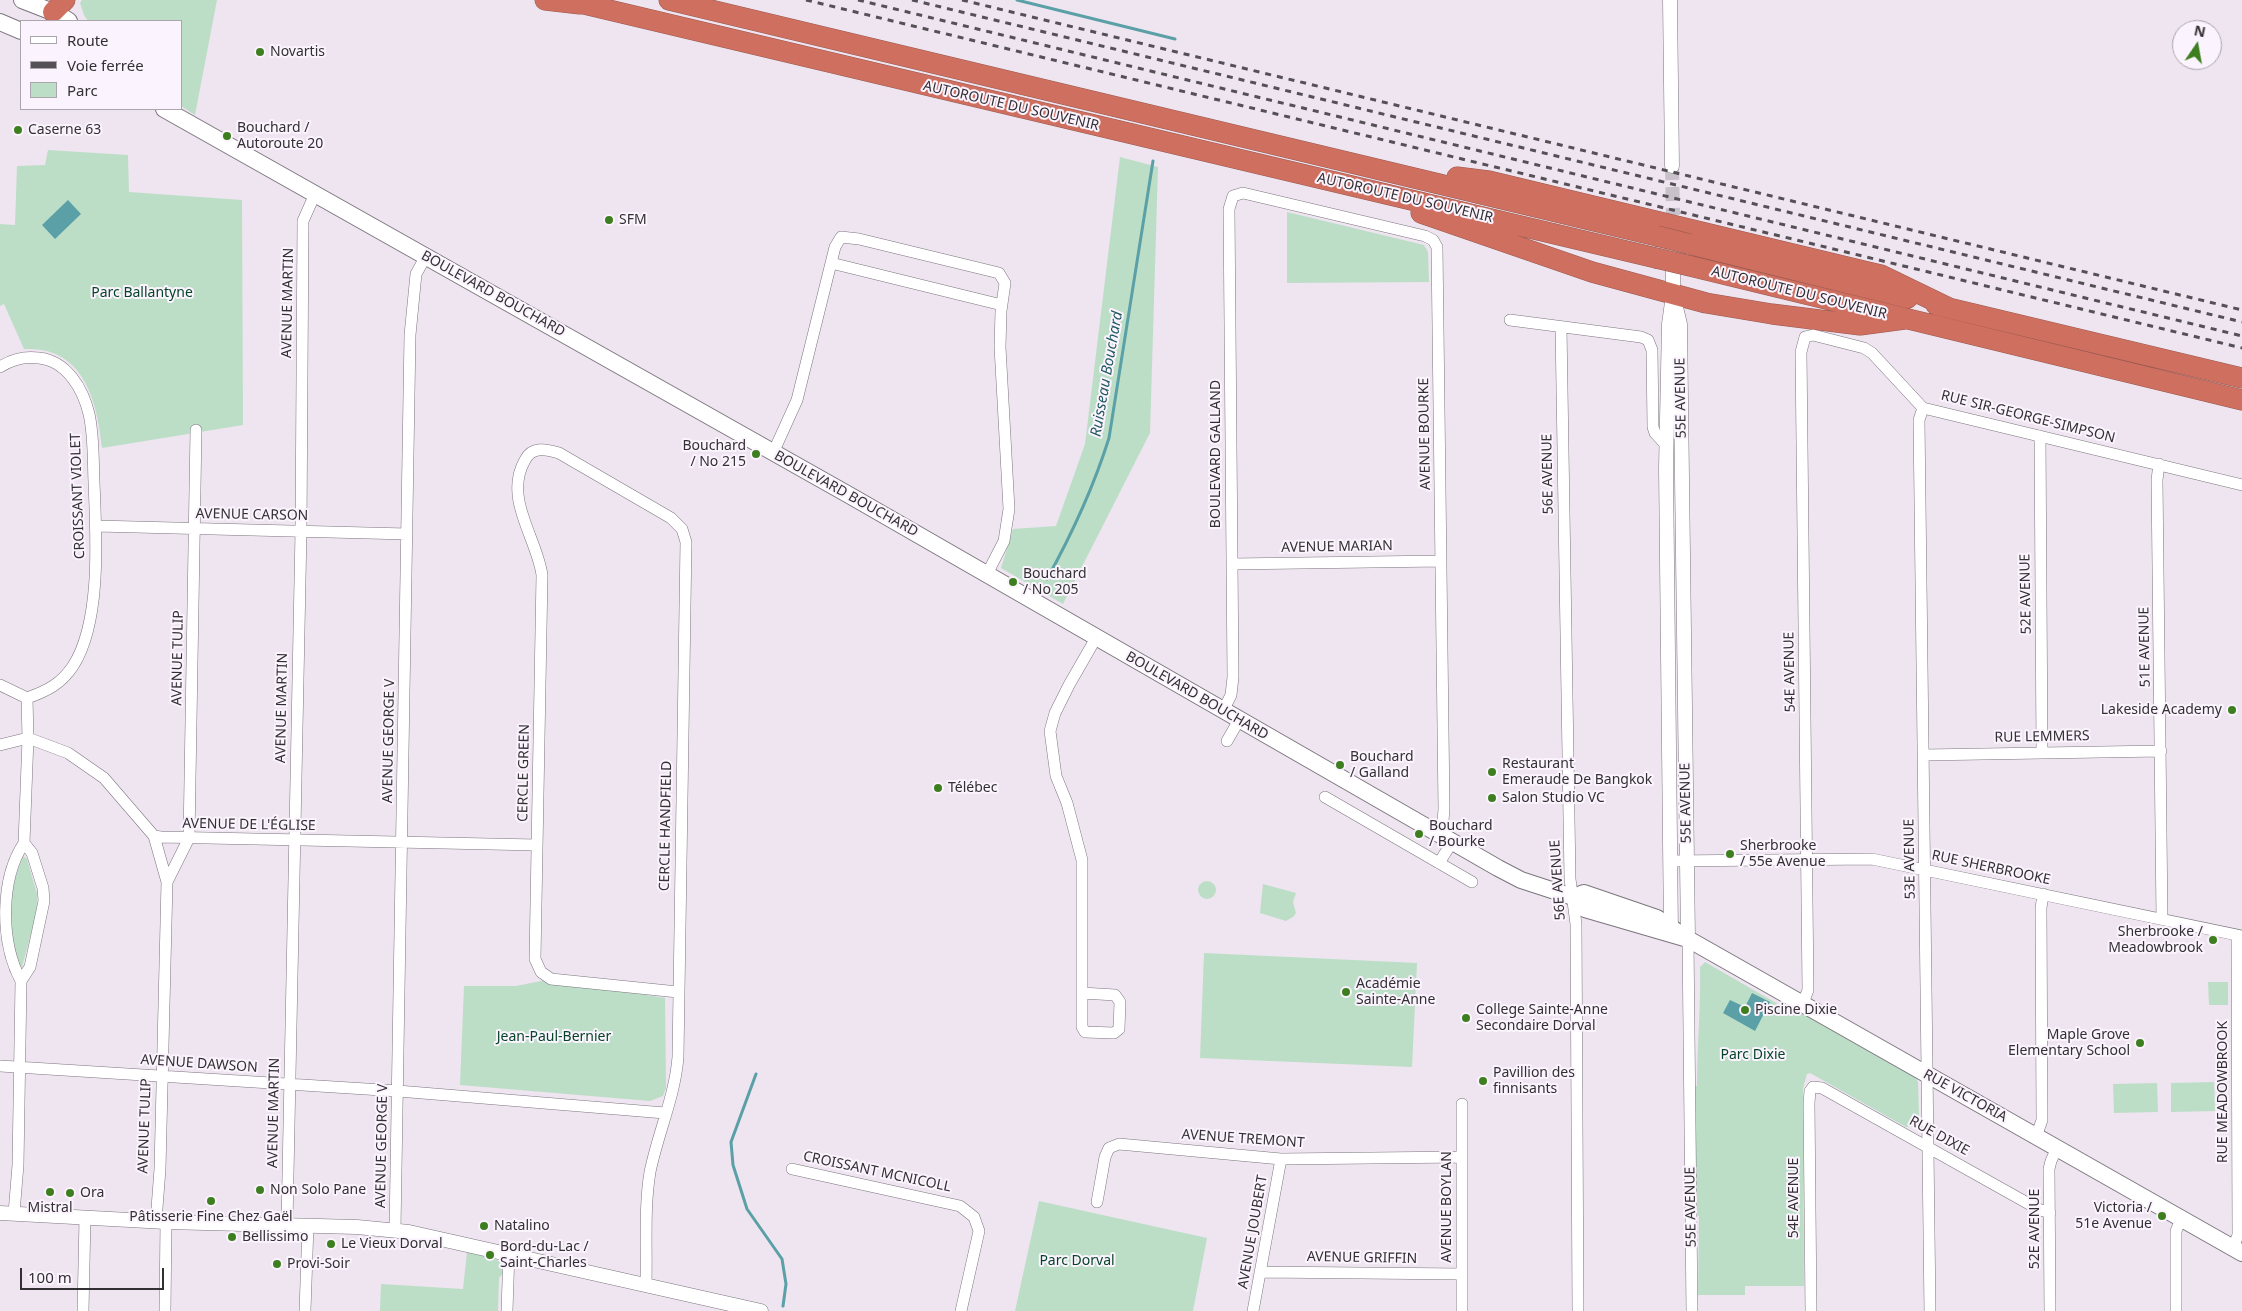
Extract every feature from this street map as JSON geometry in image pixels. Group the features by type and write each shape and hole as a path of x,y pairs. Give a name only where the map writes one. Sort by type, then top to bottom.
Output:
{"highway":[{"name":"AUTOROUTE DU SOUVENIR","path":"544,0 576,2 1356,188 1472,213 2242,400"},
{"name":"AUTOROUTE DU SOUVENIR","path":"669,0 2242,378"},
{"path":"1350,163 1489,181 1673,220 1881,275 1949,308"},
{"path":"1356,188 1468,230 1609,277 1674,295 1737,309 1860,325 1905,318"}],"main road":[{"path":"22,0 58,14"},
{"path":"0,22 20,31"},
{"name":"BOULEVARD BOUCHARD","path":"165,110 987,574 1223,711 1521,880"},
{"name":"RUE VICTORIA","path":"1521,880 1573,898 1585,909 1671,931 1688,939 2238,1250"}],"street":[{"path":"1670,0 1672,166"},
{"name":"AVENUE MARTIN","path":"288,1224 301,531 304,217 315,194"},
{"name":"AVENUE BOURKE","path":"1233,196 1253,195 1426,236 1436,243 1438,252 1445,838 1439,863"},
{"name":"BOULEVARD GALLAND","path":"1223,711 1231,695 1232,688 1229,220 1230,203 1233,196"},
{"name":"55E AVENUE","path":"1671,931 1666,445 1669,324 1674,295 1673,220"},
{"path":"773,453 798,400 831,263 837,241 841,237 848,236 1002,275 1005,282 1000,354 1009,509 1004,541 987,574"},
{"name":"AVENUE GEORGE V","path":"395,1230 403,843 410,335 416,274 426,256"},
{"path":"831,263 1002,305"},
{"name":"55E AVENUE","path":"1674,295 1680,324 1692,1311"},
{"path":"1510,320 1561,327"},
{"name":"55E AVENUE","path":"1561,327 1641,337 1648,340 1652,346 1653,428 1666,445"},
{"name":"56E AVENUE","path":"1561,327 1570,875 1576,924 1578,1311"},
{"name":"RUE SIR-GEORGE-SIMPSON","path":"1802,340 1807,335 1813,335 1864,348 1872,353 1923,408 2242,485"},
{"name":"54E AVENUE","path":"1802,340 1808,990 1803,1003"},
{"name":"CROISSANT VIOLET","path":"0,367 10,361 30,356 46,358 61,366 72,375 86,407 92,443 97,526 94,590 83,645 74,665 61,682 47,691 27,698"},
{"name":"53E AVENUE","path":"1923,408 1920,420 1930,1311"},
{"name":"AVENUE TULIP","path":"167,882 189,838 196,528 196,430"},
{"name":"52E AVENUE","path":"2040,436 2042,752"},
{"name":"CERCLE GREEN","path":"542,449 534,450 528,454 521,467 518,492 522,515 540,561 542,575 535,959 541,972 551,979 678,992"},
{"name":"CERCLE HANDFIELD","path":"542,449 559,453 671,518 677,522 685,535 686,542 677,1074 650,1172 646,1284"},
{"name":"51E AVENUE","path":"2159,464 2157,480 2162,919"},
{"name":"AVENUE CARSON","path":"97,526 407,534"},
{"name":"AVENUE MARIAN","path":"1232,564 1441,561"},
{"path":"1082,992 1115,995 1120,1002 1119,1029 1114,1033 1085,1032 1082,1027 1082,992 1082,860 1067,803 1056,776 1050,730 1055,713 1069,685 1096,638"},
{"path":"0,685 27,698 28,738 24,843 16,852 1,896 1,911 12,966 21,981"},
{"path":"1227,741 1239,720"},
{"path":"0,745 28,738 68,753 87,764 104,778 154,836"},
{"name":"RUE LEMMERS","path":"1924,754 2161,751"},
{"path":"1325,797 1472,882"},
{"name":"AVENUE TULIP","path":"154,836 167,882 161,1077 161,1222 165,1311"},
{"name":"AVENUE DE L'ÉGLISE","path":"154,836 173,839 537,845"},
{"path":"24,843 32,853 43,888 44,901 30,967 21,981 18,1165 7,1213 161,1222 288,1224 395,1230 509,1253 761,1311"},
{"name":"RUE SHERBROOKE","path":"1670,861 1872,859 2240,936"},
{"path":"2036,1137 2042,1120 2042,894"},
{"name":"RUE MEADOWBROOK","path":"2238,1250 2240,936"},
{"name":"AVENUE DAWSON","path":"0,1066 398,1091 665,1113"},
{"name":"54E AVENUE","path":"1811,1311 1809,1103 1810,1091 1813,1087"},
{"name":"RUE DIXIE","path":"1813,1087 1822,1088 2038,1209 2050,1213"},
{"name":"AVENUE BOYLAN","path":"1462,1104 1462,1311"},
{"name":"AVENUE TREMONT","path":"1097,1202 1105,1157 1109,1148 1119,1144 1281,1159 1462,1157"},
{"name":"52E AVENUE","path":"2050,1311 2050,1166 2057,1148"},
{"name":"AVENUE JOUBERT","path":"1253,1311 1281,1159"},
{"name":"CROISSANT MCNICOLL","path":"792,1169 960,1206 974,1217 979,1231 961,1311"},
{"path":"83,1311 85,1218"},
{"path":"2176,1311 2176,1231 2181,1219"},
{"path":"305,1311 308,1225"},
{"path":"507,1311 509,1253"},
{"name":"AVENUE GRIFFIN","path":"1261,1272 1462,1274"}],"green space":[{"path":"82,0 217,0 195,115 182,107 182,20 87,20 80,3"},
{"name":"Parc Ballantyne","path":"48,150 128,155 129,192 242,200 243,425 102,448 100,430 91,394 73,366 60,356 44,350 24,349 4,304 0,306 0,224 15,225 17,166 45,165"},
{"path":"1120,157 1158,167 1150,433 1063,604 1001,568 1013,529 1056,526 1085,444"},
{"path":"1287,212 1424,245 1428,252 1429,282 1287,283"},
{"path":"23,856 27,859 37,894 37,905 22,967 18,966 8,919 8,898"},
{"path":"1207,881 1213,884 1216,890 1213,896 1207,899 1201,896 1198,890 1201,884"},
{"path":"1263,884 1296,893 1293,902 1296,913 1293,917 1286,921 1260,913"},
{"path":"1204,953 1417,963 1412,1067 1200,1058"},
{"name":"Parc Dixie","path":"1705,962 1797,1015 1800,1012 1916,1078 1918,1082 1919,1117 1915,1126 1906,1127 1810,1073 1807,1074 1803,1088 1804,1286 1745,1286 1745,1295 1698,1295 1699,1216 1695,1215 1695,1086 1697,1086 1700,967"},
{"name":"Jean-Paul-Bernier","path":"551,979 665,998 666,1088 663,1096 650,1101 460,1085 464,986 516,986"},
{"path":"2208,982 2228,982 2228,1005 2209,1005"},
{"path":"2214,1082 2215,1111 2171,1112 2171,1083"},
{"path":"2157,1083 2158,1112 2114,1113 2113,1084"},
{"name":"Parc Dorval","path":"1039,1201 1207,1238 1193,1311 1015,1311"},
{"path":"467,1252 493,1258 500,1262 503,1273 499,1278 498,1311 380,1311 381,1284 463,1289"}],"water":[{"path":"68,200 81,214 55,239 42,225"},
{"name":"Piscine Dixie","path":"1752,993 1770,1002 1755,1031 1723,1013 1730,1000 1745,1007"}],"waterway":[{"name":"Ruisseau Bouchard","path":"1017,0 1175,39"},
{"name":"Ruisseau Bouchard","path":"1047,579 1082,510 1109,438 1153,161"},
{"name":"Ruisseau Bouchard","path":"756,1074 731,1142 733,1165 747,1209 782,1259 786,1284 783,1306"}],"tunnel":[{"path":"1672,166 1673,215"}],"railway":[{"path":"806,0 2242,348"},
{"path":"858,0 2242,336"},
{"path":"912,0 2242,322"},
{"path":"962,0 2242,310"}],"place":[{"name":"Novartis","path":"260,52"},
{"name":"Caserne 63","path":"18,130"},
{"name":"Bouchard / Autoroute 20","path":"227,136"},
{"name":"SFM","path":"609,220"},
{"name":"Bouchard / No 215","path":"756,454"},
{"name":"Bouchard / No 205","path":"1013,582"},
{"name":"Lakeside Academy","path":"2232,710"},
{"name":"Bouchard / Galland","path":"1340,765"},
{"name":"Restaurant Emeraude De Bangkok","path":"1492,772"},
{"name":"Télébec","path":"938,788"},
{"name":"Salon Studio VC","path":"1492,798"},
{"name":"Bouchard / Bourke","path":"1419,834"},
{"name":"Sherbrooke / 55e Avenue","path":"1730,854"},
{"name":"Sherbrooke / Meadowbrook","path":"2213,940"},
{"name":"Académie Sainte-Anne","path":"1346,992"},
{"name":"Piscine Dixie","path":"1745,1010"},
{"name":"College Sainte-Anne Secondaire Dorval","path":"1466,1018"},
{"name":"Maple Grove Elementary School","path":"2140,1043"},
{"name":"Pavillion des finnisants","path":"1483,1081"},
{"name":"Non Solo Pane","path":"260,1190"},
{"name":"Mistral","path":"50,1192"},
{"name":"Ora","path":"70,1193"},
{"name":"Pâtisserie Fine Chez Gaël","path":"211,1201"},
{"name":"Victoria / 51e Avenue","path":"2162,1216"},
{"name":"Natalino","path":"484,1226"},
{"name":"Bellissimo","path":"232,1237"},
{"name":"Le Vieux Dorval","path":"331,1244"},
{"name":"Bord-du-Lac / Saint-Charles","path":"490,1255"},
{"name":"Provi-Soir","path":"277,1264"}]}
